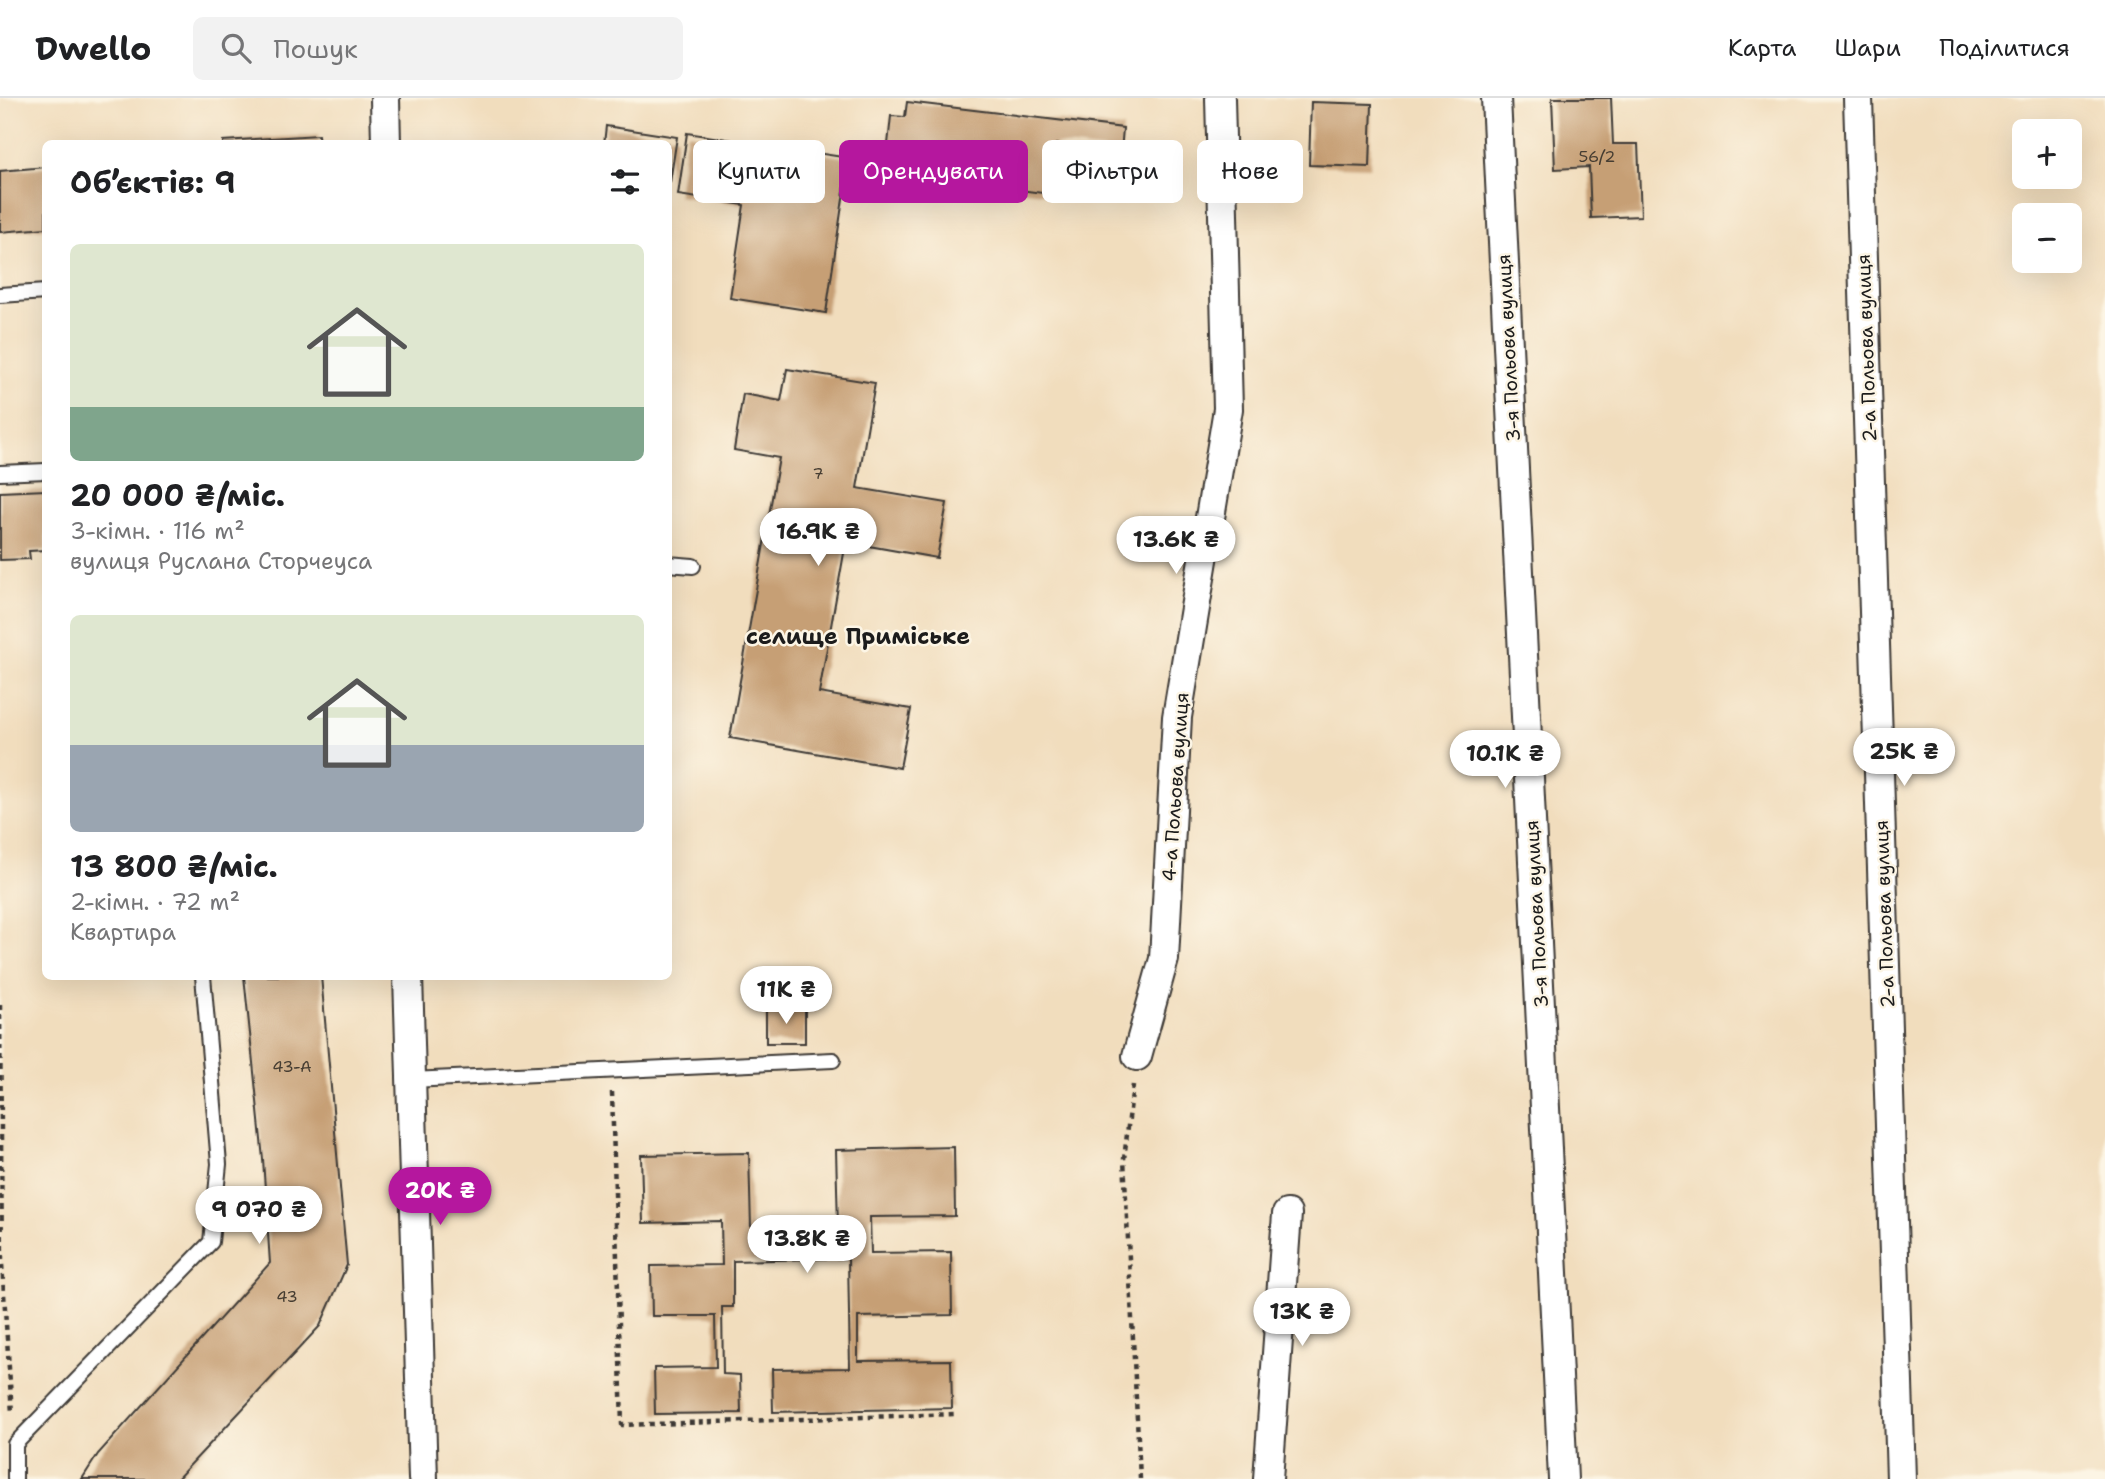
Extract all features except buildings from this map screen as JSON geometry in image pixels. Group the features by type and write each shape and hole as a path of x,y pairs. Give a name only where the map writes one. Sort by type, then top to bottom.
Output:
{"street":[{"path":"385,98 386,140"},
{"name":"4-а Польова вулиця","path":"1137,1056 1164,959 1177,717 1228,409 1220,98"},
{"name":"3-я Польова вулиця","path":"1496,98 1563,1479"},
{"name":"2-а Польова вулиця","path":"1858,98 1901,1479"},
{"path":"408,980 423,1479"},
{"path":"1268,1479 1287,1214"}],"lane":[{"path":"0,295 42,292"},
{"path":"0,473 42,471"},
{"path":"672,564 693,566"},
{"path":"15,1479 15,1444 211,1242 219,1164 203,980"},
{"path":"411,1080 833,1060"}],"path":[{"path":"0,1004 2,1264 15,1444"},
{"path":"1137,1056 1124,1160 1140,1479"},
{"path":"611,1070 622,1425 957,1414"}],"district":[{"name":"селище Приміське","path":"858,636"}]}
